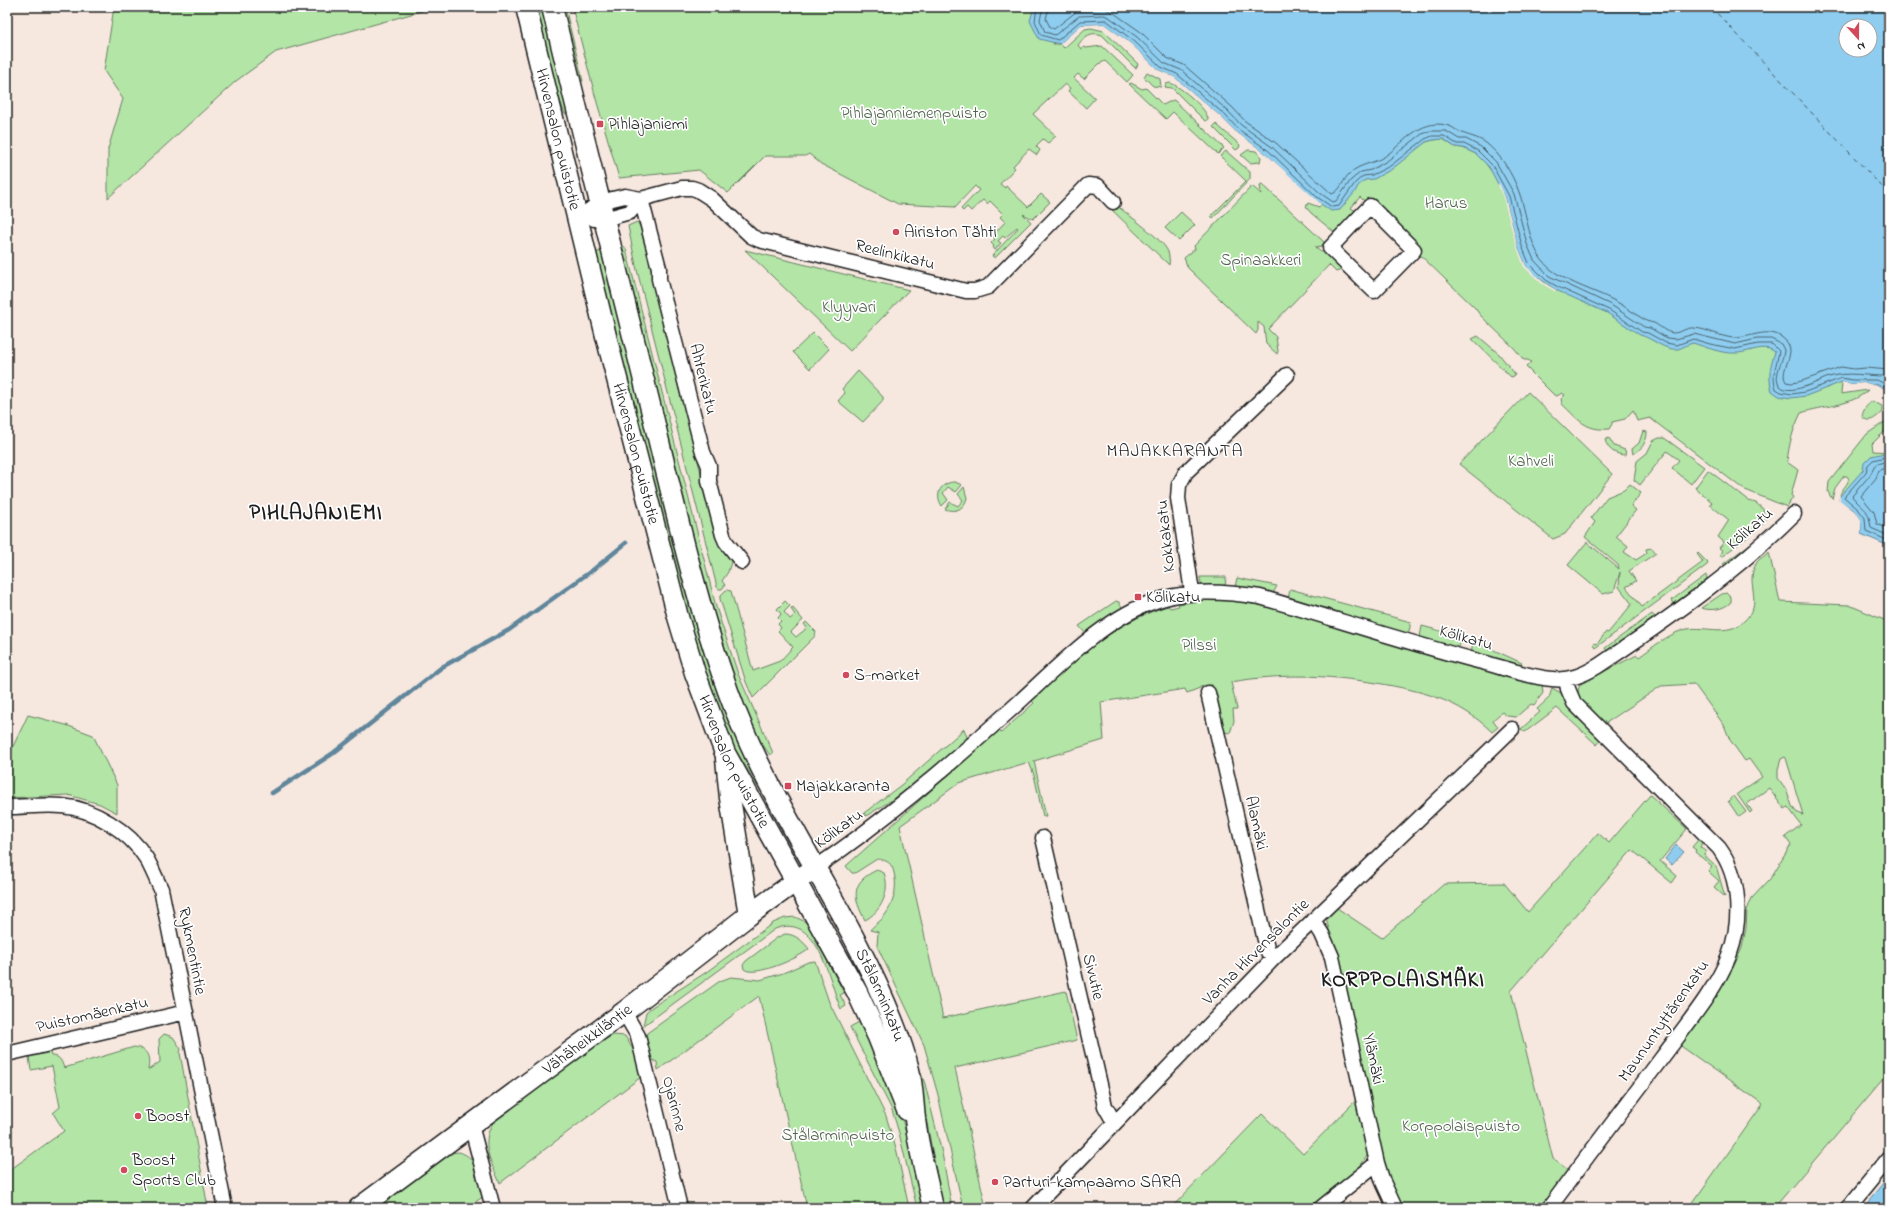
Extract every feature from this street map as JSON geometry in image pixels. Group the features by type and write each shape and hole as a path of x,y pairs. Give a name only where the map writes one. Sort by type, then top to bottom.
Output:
{"main road":[{"name":"Hirvensalon puistotie","path":"526,7 606,336 678,617 695,673 725,753 797,881"},
{"name":"Hirvensalon puistotie","path":"552,7 677,515 703,613 719,666 741,725 752,749 815,868"},
{"path":"725,753 730,798 749,915"},
{"name":"Vähäheikkiläntie","path":"359,1208 624,1012 749,915 815,868"},
{"name":"Stålarminkatu","path":"815,868 872,975 892,1019 910,1073 917,1133 933,1208"},
{"name":"Stålarminkatu","path":"797,881 857,992 875,1031 917,1133"}],"street":[{"name":"Reelinkikatu","path":"578,219 602,210 630,212 641,199 682,188 692,188 705,194 751,236 759,240 940,285 975,291 988,287 1088,185 1098,186 1113,202"},
{"name":"Ahterikatu","path":"641,199 659,268 659,279 703,452 709,466 709,481 723,535 742,562"},
{"path":"1370,206 1414,250 1374,291 1330,248 1370,206"},
{"name":"Kokkakatu","path":"1192,592 1180,513 1179,485 1186,472 1287,375"},
{"name":"Kölikatu","path":"815,868 881,821 918,791 1107,625 1148,604 1192,592 1231,593 1260,597 1464,657 1538,676 1552,679 1566,679 1587,672 1598,666 1677,613 1764,544 1794,514"},
{"name":"Maununtyttärenkatu","path":"1549,1208 1715,984 1730,955 1735,932 1737,910 1733,872 1719,848 1574,703 1568,689 1566,679"},
{"name":"Alamäki","path":"1208,693 1264,936 1268,952 1274,958"},
{"name":"Vanha Hirvensalontie","path":"1033,1208 1114,1122 1274,958 1512,729"},
{"name":"Rykmentintie","path":"7,807 63,806 83,811 104,819 135,844 146,858 161,889 225,1208"},
{"name":"Sivutie","path":"1043,838 1105,1106 1114,1122"},
{"name":"Ylämäki","path":"1313,920 1322,934 1332,957 1377,1163 1388,1196 1395,1208"},
{"name":"Puistomäenkatu","path":"7,1054 186,1012"},
{"name":"Ojarinne","path":"624,1012 638,1036 680,1208"},
{"path":"471,1125 493,1208"},
{"path":"1848,1208 1889,1158"},
{"path":"1321,1208 1377,1163"}],"green space":[{"path":"114,7 436,7 276,52 236,81 108,198 108,149 123,99 104,71"},
{"path":"534,7 544,7 570,113 565,114 549,71"},
{"path":"559,7 565,7 583,81 581,82"},
{"name":"Pihlajanniemenpuisto","path":"572,7 1079,7 1053,44 1060,44 1064,48 1085,29 1091,28 1104,31 1138,64 1136,68 1134,67 1102,35 1088,35 1078,45 1081,49 1084,47 1102,46 1133,75 1127,82 1105,61 1099,64 1084,79 1078,74 1074,78 1095,98 1086,108 1068,91 1070,88 1065,84 1033,114 1056,136 1048,143 1043,139 1036,146 1040,150 1037,155 1029,149 1013,166 1015,168 1000,184 1005,188 1006,186 1028,207 1041,194 1050,202 1033,219 1023,214 1031,222 995,258 992,256 1018,228 1017,227 1005,238 1003,236 998,241 1001,243 995,250 991,243 995,239 992,236 1005,222 1000,217 1003,214 990,201 987,204 983,200 971,211 967,207 963,211 961,209 979,190 975,186 955,207 898,204 821,164 809,154 805,156 765,156 728,193 699,170 619,178 596,99"},
{"path":"1147,72 1160,79 1161,87 1153,86 1144,77"},
{"path":"1131,83 1142,89 1146,88 1163,105 1173,100 1175,101 1224,148 1218,154 1173,112 1166,119 1129,84"},
{"path":"1170,83 1175,85 1193,99 1204,110 1208,120 1205,121 1172,88 1165,87 1166,84"},
{"path":"1216,124 1240,145 1239,148 1236,150 1213,127"},
{"name":"Harus","path":"1443,139 1455,147 1463,148 1476,154 1483,160 1495,176 1505,197 1581,283 1843,372 1841,394 1868,390 1861,396 1845,403 1801,413 1790,443 1788,455 1787,462 1798,470 1791,495 1793,497 1787,507 1743,489 1650,418 1637,421 1633,410 1625,419 1612,422 1609,429 1594,428 1582,423 1562,404 1561,399 1565,395 1562,393 1557,396 1554,395 1526,367 1531,362 1524,360 1475,308 1360,197 1351,208 1356,211 1335,233 1306,207 1308,203 1319,207 1321,204 1310,187 1365,180 1426,142"},
{"path":"1248,150 1256,151 1261,157 1260,162 1250,163 1241,155"},
{"path":"1226,151 1250,172 1250,179 1213,218 1211,216 1246,181 1220,156"},
{"name":"Spinaakkeri","path":"1262,184 1324,242 1322,246 1315,247 1321,252 1331,252 1351,268 1345,274 1341,270 1336,272 1329,265 1268,329 1276,337 1277,354 1266,344 1264,327 1258,322 1258,330 1256,334 1188,268 1184,258 1195,249 1194,246 1252,186 1261,194 1260,185"},
{"path":"1116,205 1145,227 1160,241 1168,252 1169,265 1111,209"},
{"path":"1181,212 1195,225 1179,241 1165,228"},
{"path":"637,222 642,229 680,393 705,488 731,562 728,572 722,581 725,585 722,589 717,587 636,266 628,226"},
{"path":"624,246 716,607 738,674 773,753 770,755 751,728 708,604 619,247"},
{"path":"604,250 761,785 758,787 732,744 700,661 595,253"},
{"name":"Klyyvari","path":"745,250 909,290 850,351"},
{"path":"813,333 829,349 810,369 793,352"},
{"path":"1478,336 1499,354 1515,374 1514,376 1511,377 1472,339"},
{"path":"858,371 883,397 883,401 863,422 838,401 845,393 842,389"},
{"name":"Kahveli","path":"1528,392 1612,474 1565,534 1553,539 1459,464"},
{"path":"1872,401 1882,406 1882,412 1868,420 1862,417 1862,415 1865,408"},
{"path":"1889,419 1889,427 1872,444 1873,451 1889,452 1857,513 1839,500 1841,493 1849,479 1847,476 1844,476 1835,488 1832,499 1828,492 1829,482 1867,434"},
{"path":"1643,431 1647,432 1645,442 1639,450 1633,454 1632,449 1639,443"},
{"path":"1609,438 1614,446 1625,450 1626,455 1616,453 1610,449 1605,440"},
{"path":"1659,438 1664,438 1704,467 1691,484 1672,468 1679,460 1667,451 1640,485 1634,480 1637,461 1647,453 1653,441"},
{"path":"1708,470 1749,501 1756,503 1763,509 1765,521 1757,530 1721,557 1720,554 1723,551 1719,548 1724,542 1718,537 1729,520 1710,505 1712,502 1695,488"},
{"path":"955,482 962,485 956,492 948,487 943,493 948,500 942,506 939,497 940,490 946,484"},
{"path":"1630,484 1641,493 1631,506 1636,510 1616,536 1628,546 1624,552 1636,560 1647,553 1646,549 1652,548 1656,553 1629,571 1636,581 1626,587 1642,607 1703,562 1697,554 1698,553 1708,563 1595,648 1593,645 1595,643 1597,644 1606,632 1608,633 1632,604 1619,587 1620,572 1614,591 1603,594 1568,565 1587,542 1619,569 1618,565 1585,537 1595,522 1591,518 1607,497 1624,490"},
{"path":"964,487 967,498 964,505 953,511 945,509 950,502 958,506 963,500 958,494"},
{"path":"1750,544 1751,546 1725,566 1723,564"},
{"path":"1769,552 1780,602 1849,605 1889,622 1889,1072 1774,1208 1689,1208 1763,1104 1678,1044 1733,968 1742,948 1746,928 1747,910 1752,898 1770,879 1791,845 1785,837 1801,825 1788,807 1785,809 1769,788 1747,804 1752,811 1750,813 1737,794 1762,777 1749,759 1745,761 1730,740 1724,725 1694,684 1661,686 1603,725 1588,711 1578,693 1579,687 1583,682 1637,655 1639,657 1677,632 1699,628 1715,630 1730,629 1744,621 1750,614 1753,607 1753,571 1757,562","holes":["1786,758 1803,815 1796,812 1792,806 1787,791 1778,778 1778,769 1781,759"]},
{"path":"1706,575 1707,579 1674,604 1672,600"},
{"path":"1200,577 1226,577 1225,587 1201,584"},
{"path":"1237,578 1277,586 1272,595 1235,587"},
{"path":"1290,589 1411,622 1409,631 1405,633 1288,600"},
{"path":"726,590 731,591 753,671 780,661 793,647 778,631 781,628 778,624 781,621 778,618 781,614 777,609 785,601 790,606 784,612 790,619 795,615 791,609 792,607 803,620 791,632 796,637 807,628 804,624 806,622 816,632 815,636 753,698 746,682 720,599 720,596"},
{"path":"1727,593 1731,597 1731,602 1728,605 1713,610 1701,608 1722,594"},
{"name":"Pilssi","path":"1207,600 1235,601 1264,606 1508,677 1542,685 1543,693 1534,705 1531,704 1516,717 1507,716 1502,712 1493,720 1498,727 1492,732 1466,712 1439,698 1409,689 1339,678 1287,676 1231,682 1237,709 1233,709 1234,721 1230,733 1223,732 1212,685 1200,687 1187,693 1185,689 1101,702 1104,740 1034,761 1046,816 1043,816 1034,775 1029,762 959,783 900,826 943,1018 1066,991 1077,1040 955,1068 986,1208 963,1208 938,1095 924,1045 877,946 878,932 870,930 882,919 892,903 895,891 895,879 892,867 884,860 877,859 855,873 852,873 846,866 999,730 1001,733 1034,703 1032,701 1079,658 1111,633 1147,614 1168,606 1170,608 1179,606 1178,604"},
{"path":"1116,601 1119,602 1123,609 1086,634 1079,626"},
{"path":"1652,614 1655,617 1607,652 1605,648"},
{"path":"1422,626 1463,637 1458,649 1420,637"},
{"path":"1474,641 1522,663 1521,667 1471,652"},
{"path":"1552,688 1561,693 1573,711 1602,739 1597,745 1557,708 1525,732 1521,729 1540,712 1537,709 1549,698"},
{"path":"28,715 66,725 93,735 117,785 117,813 100,804 68,795 7,798 7,759"},
{"path":"964,729 967,737 966,740 943,762 906,791 866,816 864,813 901,785"},
{"name":"Korppolaispuisto","path":"1650,795 1687,829 1660,861 1677,876 1672,883 1632,850 1511,991 1553,1159 1567,1169 1568,1173 1542,1208 1401,1208 1386,1178 1326,917 1337,908 1382,938 1444,884 1504,883 1528,912 1598,833 1609,843"},
{"path":"1734,796 1746,812 1739,817 1728,801"},
{"path":"1698,840 1702,843 1700,847 1706,852 1704,855 1715,865 1717,869 1725,897 1714,887 1719,881 1708,871 1712,866 1695,852 1696,850 1692,847"},
{"path":"877,870 884,873 886,880 885,894 876,912 865,920 858,905 856,891 862,880"},
{"path":"795,917 806,922 810,928 844,993 840,995 846,1006 841,1009 826,966 812,939 802,930 790,926 775,929 643,1026 646,1012 652,1007 705,973 773,923 785,918"},
{"path":"785,934 798,938 809,949 787,962 776,966 757,971 749,971 744,969 743,965 746,961 778,937"},
{"name":"Stålarminpuisto","path":"815,961 829,1002 886,1116 897,1152 909,1208 807,1208 759,996 658,1070 657,1062 652,1060 646,1037 647,1033 720,981 731,977 760,980 783,973 808,962"},
{"path":"898,1010 925,1084 942,1153 952,1208 943,1208 920,1086"},
{"path":"859,1022 872,1043 892,1089 907,1136 924,1208 917,1208 892,1110 850,1027"},
{"name":"Boost","path":"164,1034 173,1037 181,1049 180,1053 208,1208 16,1208 7,1195 7,1172 64,1131 53,1113 60,1107 52,1066 31,1070 29,1057 50,1052 51,1056 60,1059 64,1068 134,1047 146,1052 149,1062 148,1070 160,1062 159,1039"},
{"path":"613,1035 625,1036 637,1056 641,1077 500,1183 490,1160 487,1145 487,1137 494,1121 596,1045"},
{"name":"Korppolaispuisto","path":"1357,1099 1369,1153 1355,1174 1314,1208 1171,1208 1262,1114 1303,1154"},
{"path":"459,1152 471,1159 478,1169 484,1196 467,1208 377,1208 450,1153"}],"water":[{"path":"1034,7 1889,7 1889,384 1884,388 1876,384 1852,384 1842,382 1806,396 1791,398 1779,396 1772,391 1770,381 1770,372 1775,352 1771,349 1761,348 1741,353 1731,353 1714,350 1693,343 1678,349 1668,348 1640,335 1607,313 1556,290 1533,274 1526,266 1518,247 1505,197 1489,167 1476,154 1463,148 1455,147 1443,139 1426,142 1392,169 1374,179 1365,180 1358,186 1340,210 1331,211 1315,200 1266,154 1236,132 1174,77 1158,70 1131,44 1104,24 1081,25 1060,44 1039,39 1030,21"},
{"path":"1889,452 1889,546 1861,534 1860,521 1857,513 1839,500 1840,496 1863,470 1864,463 1871,456"},
{"path":"1676,845 1684,852 1672,865 1665,859"},
{"path":"1889,1177 1889,1208 1863,1208"}],"pier":[{"path":"1104,24 1131,44 1158,70 1174,77 1236,132 1266,154 1321,204 1320,206 1265,156 1234,134 1221,119 1173,78 1157,72 1130,45 1103,26 1082,27 1061,46 1060,44 1081,25"},
{"path":"1499,183 1505,197 1518,247 1526,266 1544,283 1556,290 1556,292 1542,284 1524,267 1498,185"},
{"path":"1842,382 1852,384 1866,383 1873,385 1871,387 1866,385 1851,386 1842,384"},
{"path":"1840,493 1840,500 1857,513 1861,520 1861,534 1859,533 1859,521 1855,514 1838,501"}],"waterway":[{"path":"272,793 332,754 442,667 509,630 594,569 626,543"}],"ferry route":[{"path":"1711,7 1889,194"}],"place":[{"name":"Pihlajaniemi","path":"600,124"},
{"name":"Airiston Tähti","path":"896,232"},
{"name":"Kölikatu","path":"1138,597"},
{"name":"S-market","path":"846,675"},
{"name":"Majakkaranta","path":"788,786"},
{"name":"Boost","path":"138,1116"},
{"name":"Boost Sports Club","path":"124,1170"},
{"name":"Parturi-kampaamo SARA","path":"995,1182"}],"district":[{"name":"MAJAKKARANTA","path":"1175,452"},
{"name":"PIHLAJANIEMI","path":"316,514"},
{"name":"KORPPOLAISMÄKI","path":"1403,981"}]}
